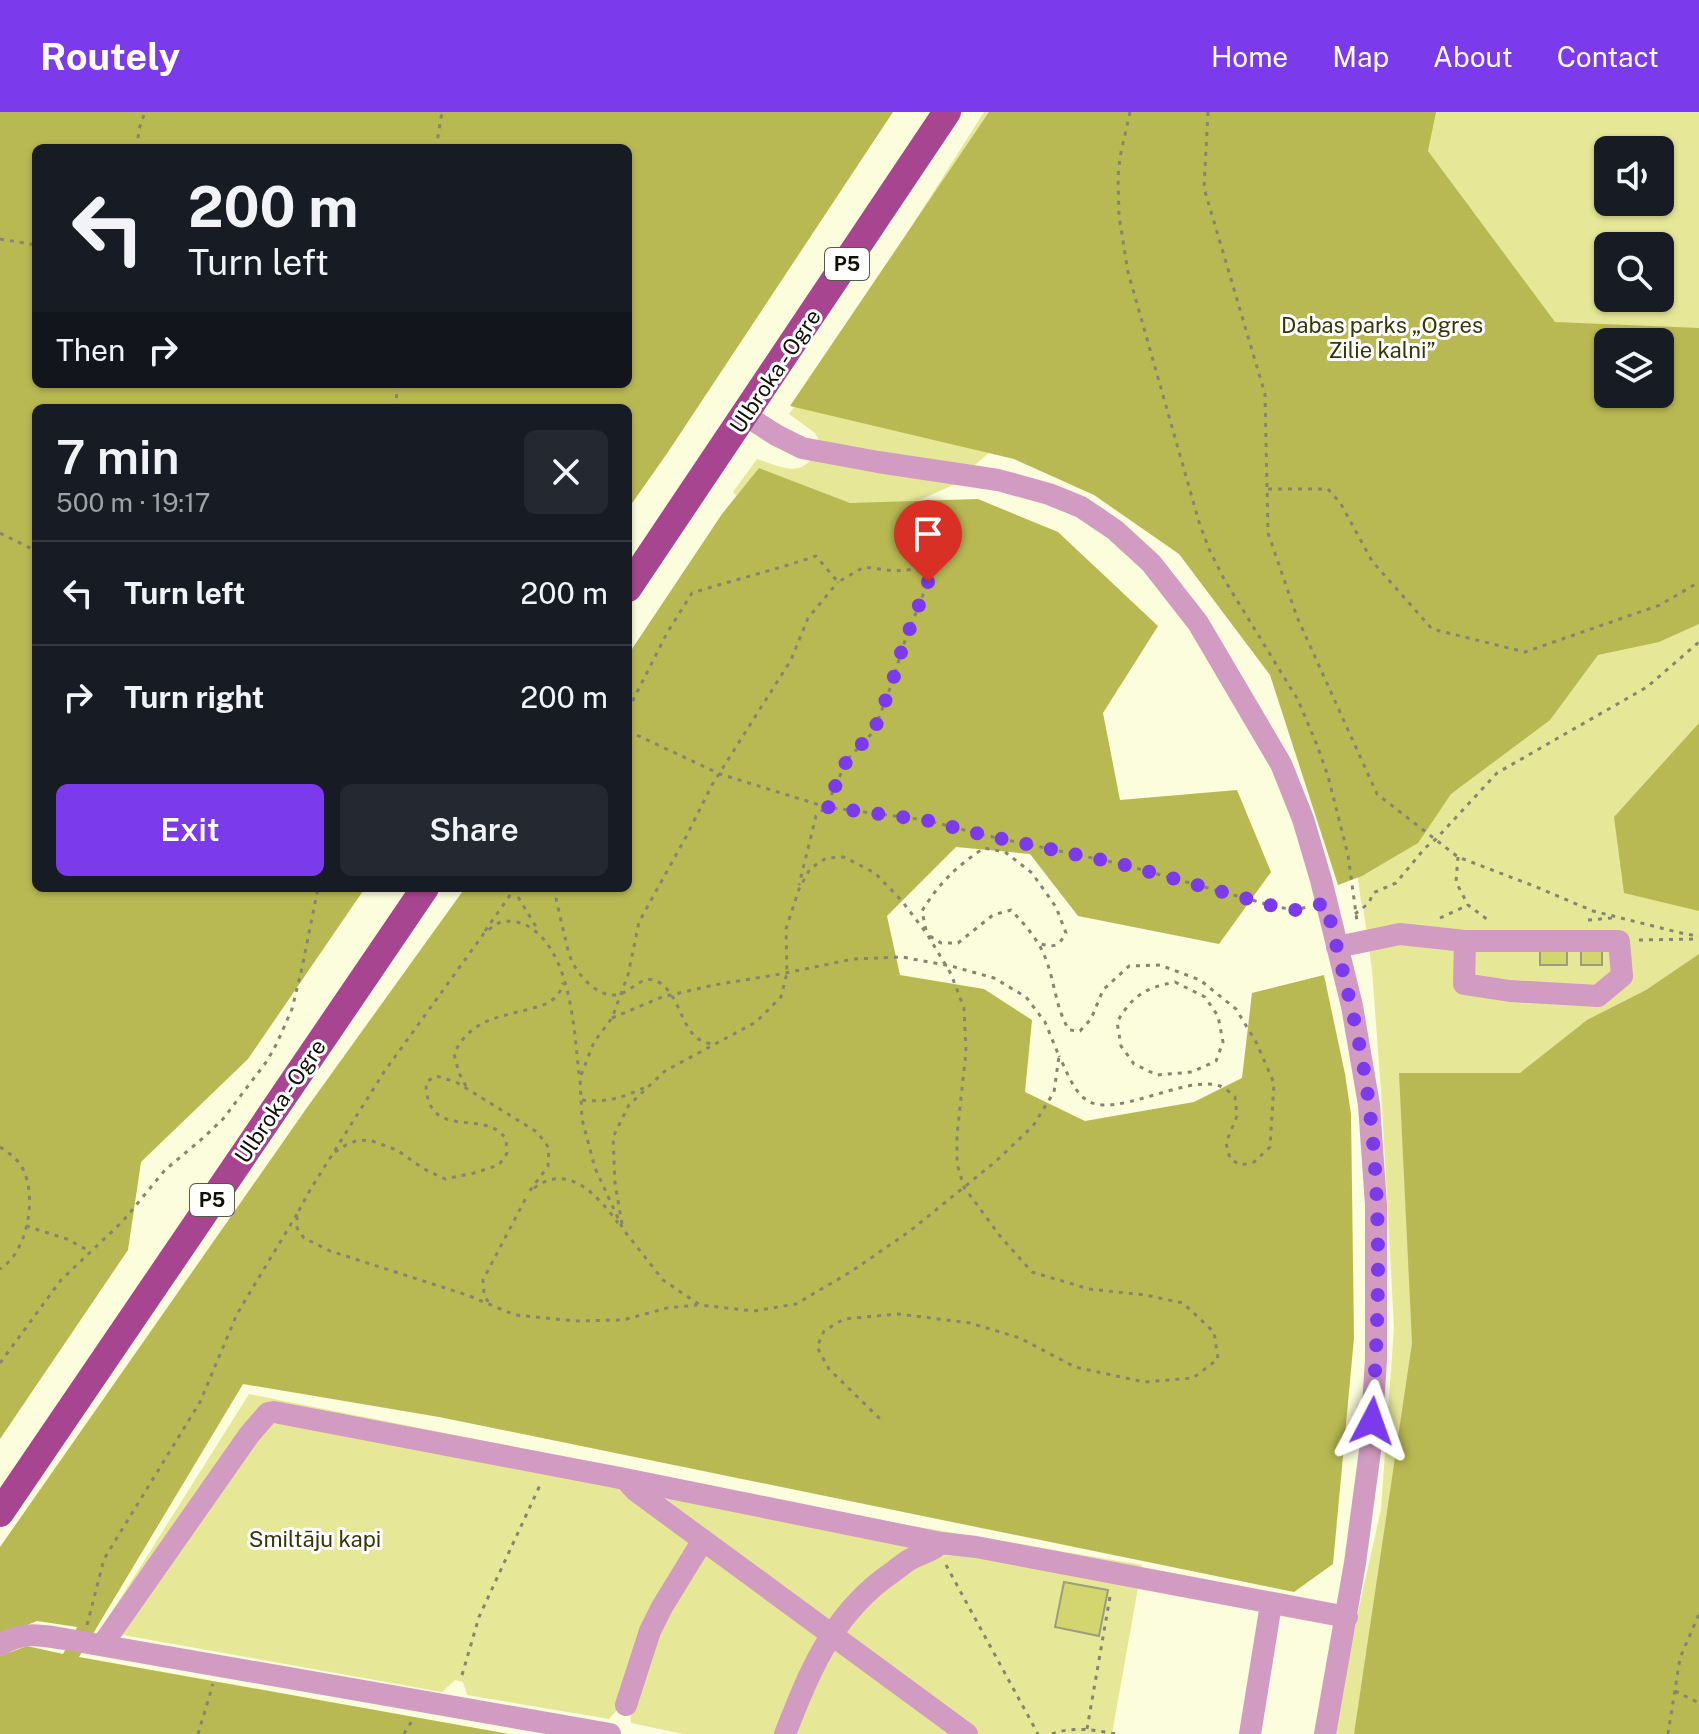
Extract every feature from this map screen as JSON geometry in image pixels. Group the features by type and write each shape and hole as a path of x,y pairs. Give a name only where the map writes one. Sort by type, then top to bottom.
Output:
{"main road":[{"name":"Ulbroka - Ogre","path":"632,582 947,112"},
{"name":"Ulbroka - Ogre","path":"0,1513 422,892"}],"street":[{"path":"745,415 802,448 998,480 1049,494 1081,507 1115,530 1151,563 1198,623 1281,764 1303,819 1352,1006 1369,1105 1376,1205 1376,1360 1364,1505 1325,1734"},
{"path":"1337,947 1400,934 1465,941 1619,941 1622,976 1598,996 1510,991 1464,984 1465,941"},
{"path":"92,1644 249,1435 268,1413 274,1412 625,1479 938,1545 976,1547 1347,1617"},
{"path":"625,1479 636,1491 967,1734"},
{"path":"626,1705 650,1631 703,1540"},
{"path":"785,1734 816,1658 843,1619 881,1581 910,1559 938,1545"},
{"path":"1250,1734 1271,1604"},
{"path":"0,1645 28,1634 610,1734"}],"path":[{"path":"137,144 145,112"},
{"path":"437,144 442,112"},
{"path":"1130,112 1120,157 1119,216 1138,309 1209,549 1298,700 1328,776 1348,855 1361,943"},
{"path":"1208,112 1204,188 1265,394 1268,533 1297,617 1377,794 1458,857 1593,911 1699,937"},
{"path":"0,239 32,244"},
{"path":"1268,489 1328,489 1341,504 1372,561 1432,629 1525,652 1660,605 1699,582"},
{"path":"0,533 32,549"},
{"path":"632,702 667,633 692,593 816,556 838,582"},
{"path":"580,1078 594,1042 612,1018 628,975 639,922 712,785 791,660 808,618 838,582 864,567 895,571 917,569 928,582 874,731 847,760 826,807 816,816 786,929 787,973 781,997 756,1022 665,1071 629,1105 613,1137 615,1183 623,1229"},
{"path":"1355,914 1369,903 1373,893 1396,883 1497,773 1647,687 1699,642"},
{"path":"632,733 720,774 826,807 925,820 1121,864 1277,907 1296,910 1326,903"},
{"path":"612,1018 670,995 853,959 902,957 944,964 994,978 1026,997 1045,1022 1074,1085 1085,1099 1101,1106 1201,1084 1221,1086 1235,1097 1237,1116 1226,1143 1230,1159 1241,1165 1254,1162 1270,1147 1274,1083 1256,1042 1236,1009 1200,980 1160,965 1129,966 1103,990 1091,1019 1080,1031 1069,1030 1061,1017 1045,956 1027,927 1011,910 993,915 958,943 941,943 927,934 922,911 934,891 961,863 984,848 1005,852 1032,873 1056,907 1066,933 1060,943 1052,946 1037,943"},
{"path":"799,889 810,869 826,858 844,857 875,873 927,934 951,974 964,1008 966,1052 957,1135 957,1164 964,1187 1000,1236 1032,1272 1089,1289 1183,1303 1214,1332 1218,1359 1193,1378 1144,1382 1075,1367 1020,1338 970,1323 898,1314 844,1319 824,1331 817,1347 829,1369 880,1419"},
{"path":"1458,857 1456,882 1468,905 1492,922"},
{"path":"0,1363 61,1280 123,1221 165,1170 223,1119 267,1061 286,1025 296,995 317,892"},
{"path":"92,1644 104,1559 200,1402 237,1314 384,1072 513,892"},
{"path":"515,892 554,953 564,981 575,1031 582,1119 595,1168 623,1229"},
{"path":"555,892 571,960 582,977 596,989 612,996 644,980 654,980 664,986 695,1037 714,1044"},
{"path":"1584,920 1616,918"},
{"path":"485,932 502,922 521,923 540,934"},
{"path":"1619,941 1699,937"},
{"path":"468,1089 459,1073 454,1054 460,1040 494,1017 547,1004 558,995 564,981"},
{"path":"1175,982 1205,997 1218,1016 1223,1042 1216,1061 1192,1072 1157,1075 1134,1064 1121,1046 1117,1022 1129,1002 1152,986 1175,982"},
{"path":"297,1214 297,1228 304,1238 330,1251 467,1295 515,1315 575,1321 623,1320 667,1308 700,1305 754,1311 796,1304 852,1271 910,1231 995,1162 1033,1126 1054,1092 1059,1056"},
{"path":"332,1154 358,1140 372,1141 397,1150 445,1179 499,1165 507,1153 506,1141 496,1130 477,1123 454,1122 435,1113 426,1098 426,1082 436,1076 456,1082 537,1132 549,1148 548,1166 529,1192 483,1280 488,1304"},
{"path":"581,1100 602,1102 622,1098 651,1084"},
{"path":"0,1147 24,1171 29,1203 26,1226 17,1252 0,1269"},
{"path":"529,1192 542,1183 560,1178 580,1184 600,1200 663,1280 700,1305"},
{"path":"26,1226 67,1239 90,1252"},
{"path":"462,1675 479,1617 550,1465"},
{"path":"938,1545 1038,1734"},
{"path":"1087,1729 1114,1573"},
{"path":"1668,1734 1680,1658 1699,1614"},
{"path":"198,1734 218,1666"},
{"path":"1675,1691 1699,1703"},
{"path":"1052,1734 1087,1729 1116,1734"}],"green space":[{"path":"0,112 893,112 632,503 632,404 32,404 32,892 362,892 248,1059 141,1162 128,1250 0,1439"},
{"name":"Dabas parks „Ogres Zilie kalni”","path":"984,112 1699,112 1699,1734 1331,1734 1381,1509 1394,1328 1372,970 1355,857 1198,468 1007,437 951,486 884,516 757,517 733,492 757,459 794,469 808,463 820,443 815,433 789,414 822,368"},
{"path":"989,112 1436,112 1428,151 1555,322 1699,328 1699,624 1659,642 1598,655 1550,720 1451,794 1418,843 1362,876 1338,885 1270,675 1179,554 1094,495 1014,459 790,406"},
{"path":"759,468 850,503 978,499 1058,532 1158,626 1103,713 1120,800 1237,790 1271,872 1219,944 1078,916 1030,854 956,847 887,916 900,975 984,989 1032,1020 1025,1092 1085,1121 1194,1102 1242,1078 1252,993 1324,975 1351,1114 1354,1338 1333,1564 1294,1592 439,1417 243,1384 79,1657 509,1734 0,1734 0,1656 27,1646 63,1654 77,1627 37,1621 0,1636 0,1547 306,1109 462,892 632,892 632,649 722,514"},
{"path":"1699,723 1699,911 1624,893 1614,817"},
{"path":"1699,954 1699,1734 1354,1734 1412,1343 1399,1073 1520,1073 1587,1020 1646,990"},
{"name":"Smiltāju kapi","path":"249,1394 901,1524 1142,1565 1112,1734 683,1734 631,1723 630,1711 618,1709 609,1719 467,1695 463,1682 455,1680 442,1692 100,1631"}],"building":[{"path":"1540,951 1567,951 1567,965 1540,965"},
{"path":"1581,951 1602,951 1602,965 1581,965"},
{"path":"1064,1582 1108,1590 1099,1636 1055,1627"}],"route":[{"path":"928,582 874,731 847,760 826,807 925,820 1121,864 1277,907 1296,910 1326,903 1352,1006 1369,1105 1376,1205 1376,1360 1372,1421"}]}
